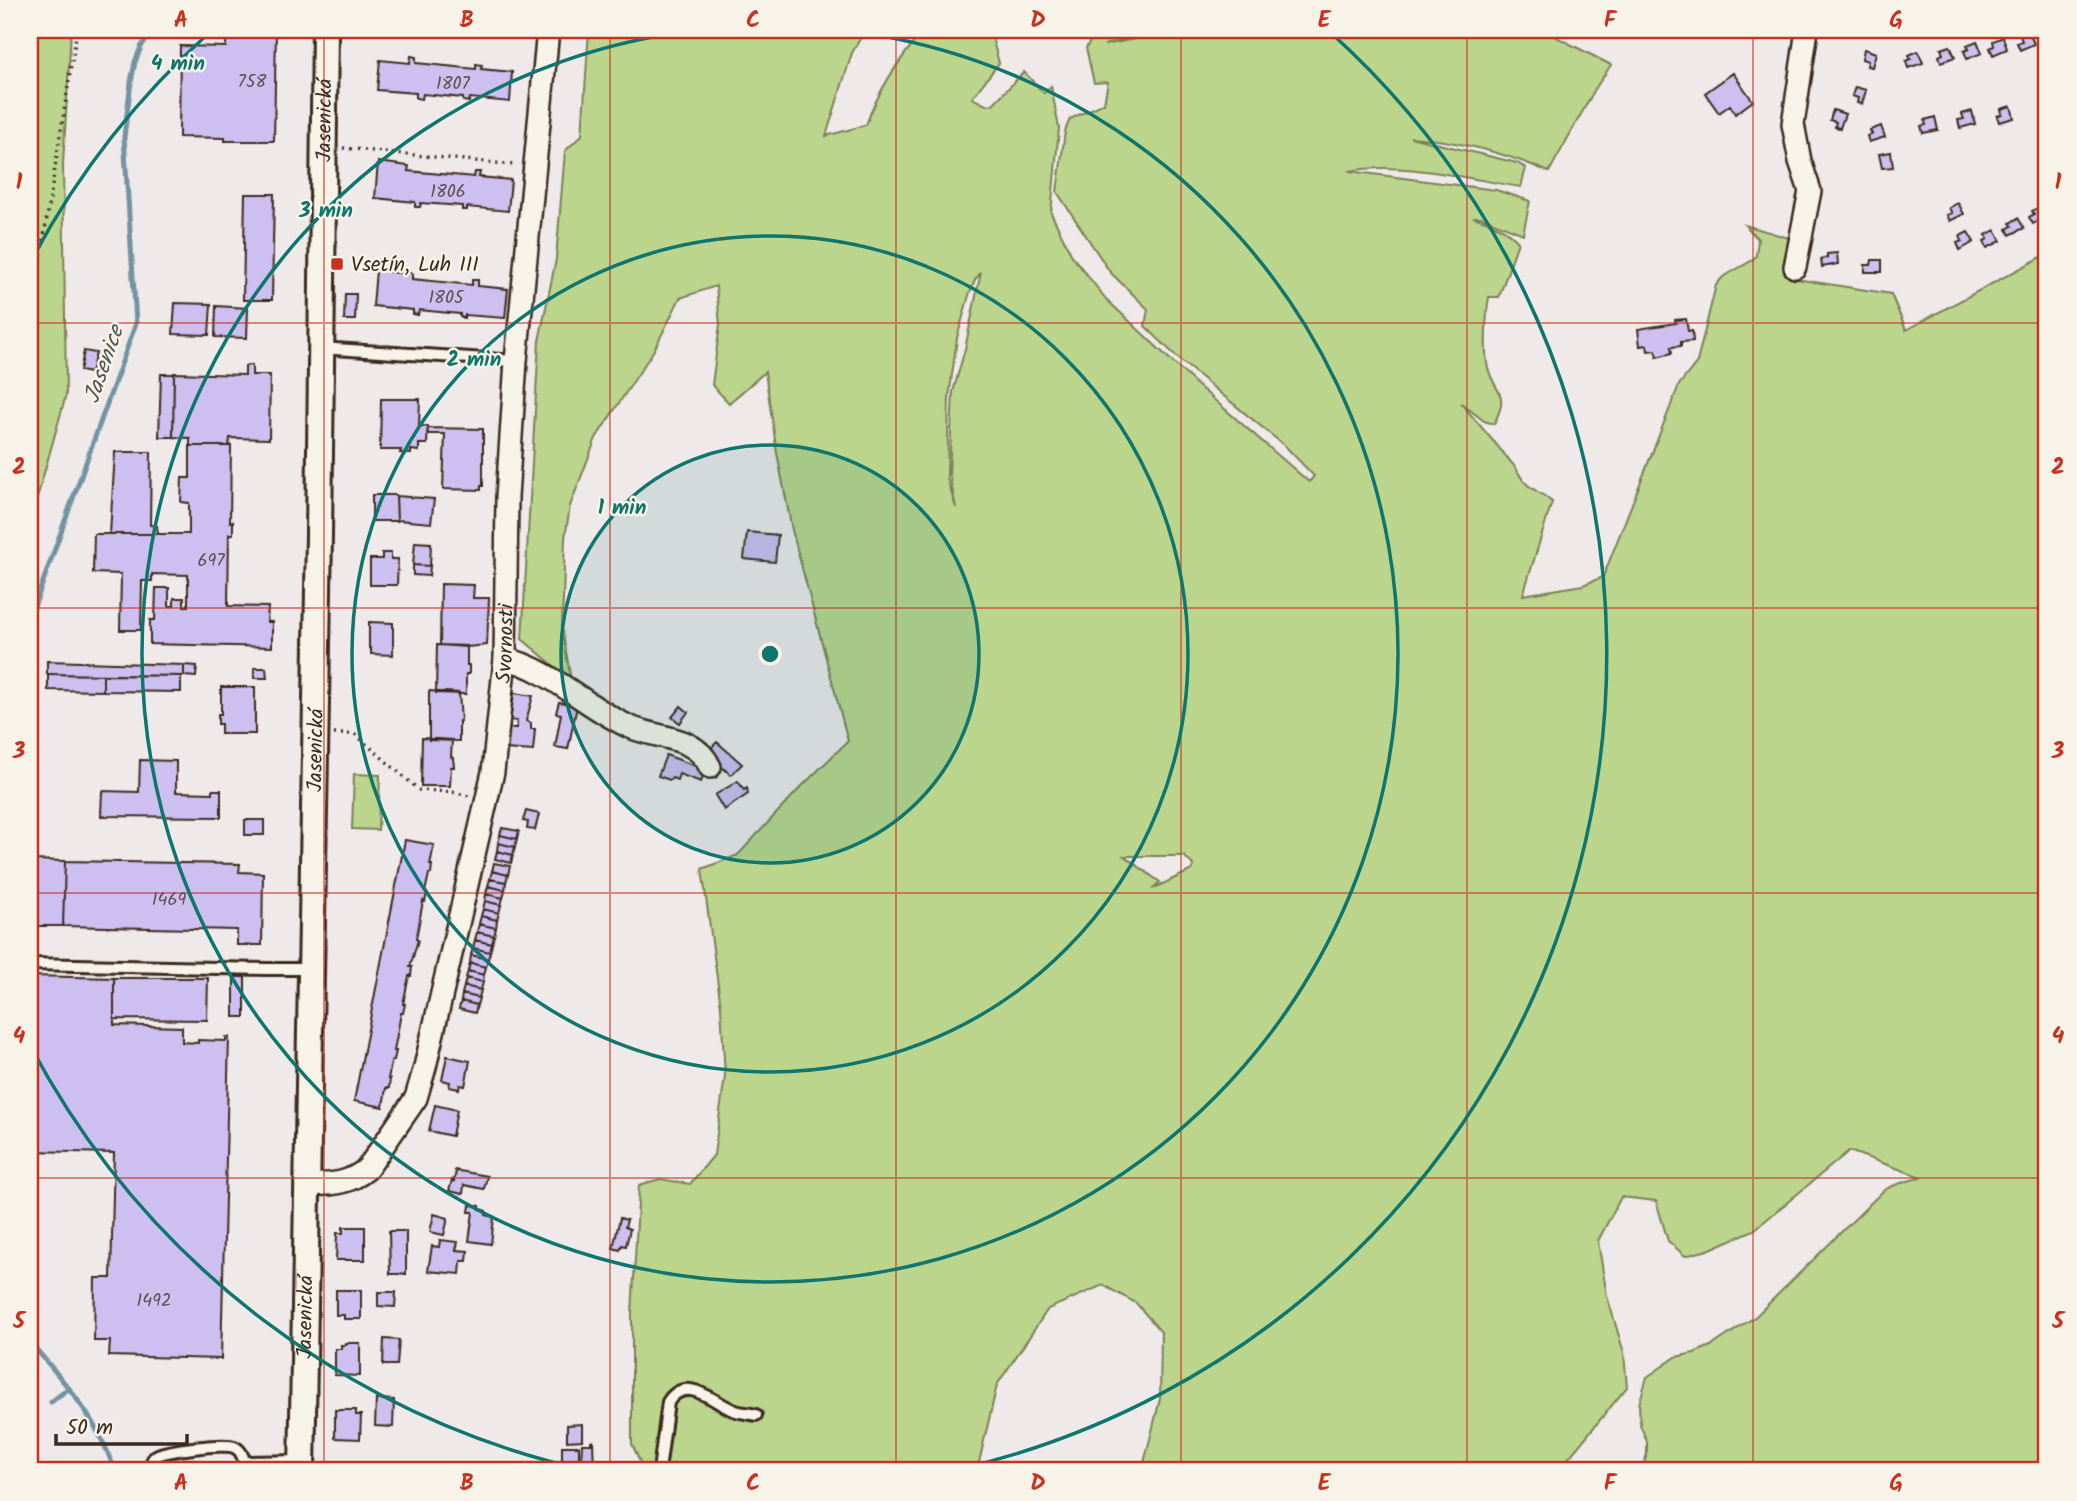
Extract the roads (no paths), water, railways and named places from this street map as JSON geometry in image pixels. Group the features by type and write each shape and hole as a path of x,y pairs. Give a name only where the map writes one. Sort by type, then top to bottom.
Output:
{"street":[{"name":"Jasenická","path":"302,1466 325,30"},
{"name":"Svornosti","path":"307,1185 343,1182 359,1176 416,1098 488,800 505,659 507,497 516,361 548,30"},
{"path":"1795,267 1810,191 1800,162 1793,124 1807,30"},
{"path":"505,659 522,663 631,727 691,745 702,754 710,767"}],"lane":[{"path":"320,348 516,361"},
{"path":"30,964 310,969"},
{"path":"659,1471 668,1402 673,1394 695,1390 733,1410 756,1415"},
{"path":"150,1471 155,1457 167,1451 232,1446 240,1451 244,1466 302,1466"}],"waterway":[{"name":"Jasenice","path":"30,618 136,323 124,137 135,62 152,30"},
{"name":"Jasenice","path":"30,1342 87,1413 111,1459 114,1471"},
{"path":"51,1402 69,1388"}],"place":[{"name":"Vsetín, Luh III","path":"337,264"}]}
